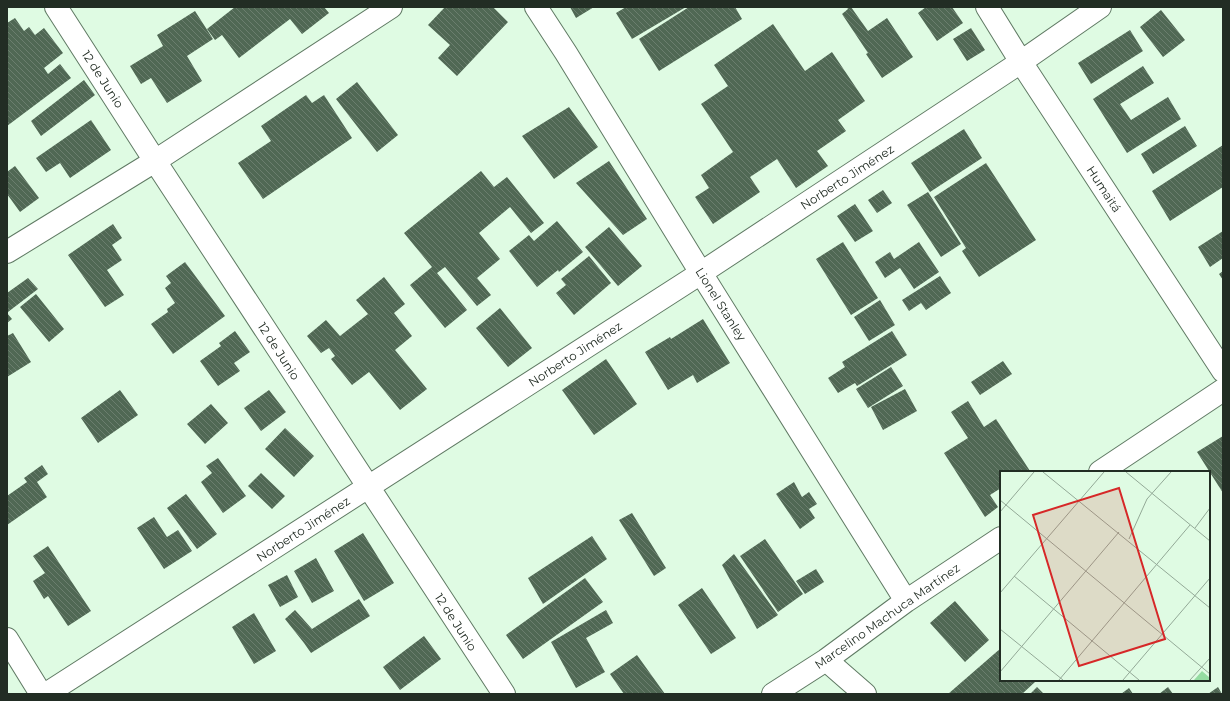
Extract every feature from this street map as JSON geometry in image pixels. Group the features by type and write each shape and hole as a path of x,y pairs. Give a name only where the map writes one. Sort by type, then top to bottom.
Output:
{"street":[{"name":"12 de Junio","path":"56,7 504,694"},
{"path":"7,252 155,161 391,7"},
{"name":"Lionel Stanley","path":"536,7 906,601"},
{"name":"Humaitá","path":"987,7 1021,62 1223,371"},
{"name":"Norberto Jiménez","path":"46,694 701,273 1021,62 1100,7"},
{"path":"1102,471 1223,390"},
{"name":"Marcelino Machuca Martínez","path":"773,694 826,660 906,601 1000,539"},
{"path":"7,639 41,694"},
{"path":"826,660 865,694"}],"building":[{"path":"235,7 324,7 329,13 302,34 290,19 239,58 222,35 215,40 207,29"},
{"path":"445,7 493,7 508,22 457,76 438,58 450,45 428,25"},
{"path":"570,7 594,7 576,18"},
{"path":"626,7 686,7 632,39 616,13"},
{"path":"689,7 735,7 742,19 659,71 639,39"},
{"path":"847,7 851,7 868,31 887,18 913,57 882,78 866,54 868,53 842,14 848,9"},
{"path":"926,7 952,7 963,23 937,41 918,13"},
{"path":"1161,10 1185,40 1163,57 1140,27"},
{"path":"195,11 213,39 187,56 202,81 167,103 151,78 141,84 130,66 163,46 157,35"},
{"path":"15,18 24,31 29,27 35,35 44,28 63,53 44,68 48,74 60,64 71,78 7,126 7,23"},
{"path":"773,24 805,71 832,52 865,101 838,120 846,131 817,151 828,166 796,188 777,159 750,177 760,192 713,224 695,197 709,188 701,175 733,152 701,104 728,86 714,65"},
{"path":"971,28 985,50 967,61 953,39"},
{"path":"1130,30 1143,51 1091,84 1078,63"},
{"path":"1143,66 1154,83 1120,104 1131,120 1168,97 1181,119 1127,153 1093,99"},
{"path":"84,80 95,95 41,136 31,121"},
{"path":"357,82 398,135 377,152 336,99"},
{"path":"306,95 312,103 324,95 352,138 263,199 238,163 271,141 261,126"},
{"path":"569,107 598,147 554,179 522,136"},
{"path":"91,120 111,150 70,178 60,163 46,172 36,158"},
{"path":"1185,126 1197,146 1153,174 1141,154"},
{"path":"964,129 982,158 930,192 911,163"},
{"path":"1223,145 1223,187 1170,221 1152,191"},
{"path":"609,161 647,219 623,235 576,183"},
{"path":"986,163 1036,240 979,277 962,251 966,248 934,197"},
{"path":"15,166 39,198 20,212 7,194 7,172"},
{"path":"481,171 494,187 507,177 544,223 531,233 510,207 479,233 500,259 477,278 491,295 477,306 445,267 437,273 467,310 445,328 410,285 432,267 404,233"},
{"path":"883,190 892,203 877,213 868,200"},
{"path":"928,192 961,244 941,257 907,205"},
{"path":"855,204 873,231 855,242 837,216"},
{"path":"557,221 583,252 559,272 558,270 537,287 509,251 529,235 534,241"},
{"path":"113,224 122,238 112,245 122,260 107,270 124,295 105,307 68,255"},
{"path":"609,227 642,266 618,286 585,247"},
{"path":"1223,231 1223,258 1210,267 1198,247"},
{"path":"843,242 878,298 851,315 816,259"},
{"path":"919,242 939,272 914,289 900,268 885,278 875,262 890,252 894,259"},
{"path":"589,256 611,283 574,315 556,293 566,285 561,279"},
{"path":"185,262 225,316 173,354 151,324 168,312 167,309 175,303 165,288 171,283 166,276"},
{"path":"1223,271 1223,280 1219,274"},
{"path":"940,276 951,293 926,310 921,303 909,311 902,300"},
{"path":"384,277 405,304 394,313 412,336 395,350 427,389 400,410 369,372 352,385 331,359 335,356 329,348 321,353 307,336 326,320 340,336 368,314 356,300"},
{"path":"28,278 38,289 8,312 7,293"},
{"path":"36,294 64,329 49,342 20,307"},
{"path":"880,300 895,325 869,341 854,317"},
{"path":"500,308 532,348 508,367 476,328"},
{"path":"7,313 12,319 7,323"},
{"path":"703,319 730,363 697,383 693,375 668,390 645,352 670,337 671,339"},
{"path":"235,331 250,352 234,363 240,371 218,386 200,361 221,346 219,343"},
{"path":"892,331 907,355 857,386 855,383 838,393 828,378 845,367 842,362"},
{"path":"13,333 31,362 7,377 7,336"},
{"path":"606,359 637,404 594,435 562,390"},
{"path":"1003,361 1012,374 980,395 971,382"},
{"path":"891,367 903,386 868,408 856,389"},
{"path":"905,389 917,411 883,430 871,407"},
{"path":"120,390 138,415 98,443 81,418"},
{"path":"269,390 286,412 261,431 244,408"},
{"path":"968,401 984,427 996,419 1030,471 1000,471 1000,489 990,495 998,507 985,517 944,453 968,438 951,412"},
{"path":"211,404 228,423 205,444 187,424"},
{"path":"285,428 314,456 294,477 265,449"},
{"path":"1223,436 1223,493 1210,471 1197,452"},
{"path":"218,458 246,496 223,513 201,482 212,473 206,466"},
{"path":"42,465 48,474 37,482 47,497 7,525 7,496 27,482 24,478"},
{"path":"261,473 285,496 272,509 248,486"},
{"path":"794,482 802,497 809,492 817,504 809,509 815,518 800,529 776,494"},
{"path":"186,494 217,534 197,549 167,508"},
{"path":"632,513 666,568 654,576 619,520"},
{"path":"154,517 167,537 178,530 192,551 164,569 137,528"},
{"path":"363,533 394,583 364,601 334,551"},
{"path":"592,536 607,559 543,604 528,578"},
{"path":"765,539 803,594 778,612 740,556"},
{"path":"48,546 91,611 68,626 48,596 44,599 33,581 45,573 33,556"},
{"path":"734,554 778,615 757,629 722,565"},
{"path":"316,558 334,591 312,603 294,571"},
{"path":"816,569 824,582 805,594 796,581"},
{"path":"287,575 298,597 280,607 268,585"},
{"path":"585,578 603,602 523,659 506,635"},
{"path":"702,588 736,638 711,654 678,605"},
{"path":"359,599 370,616 311,653 285,619 295,610 312,629"},
{"path":"955,601 989,640 965,662 930,623"},
{"path":"606,610 613,623 586,638 605,672 576,688 551,642"},
{"path":"254,613 276,651 254,664 232,627"},
{"path":"424,636 441,659 400,690 383,667"},
{"path":"1000,649 1000,681 1035,682 1022,694 948,694"},
{"path":"637,655 665,694 624,694 610,674"},
{"path":"1037,687 1044,694 1030,694"},
{"path":"1168,687 1173,694 1159,694"},
{"path":"1218,687 1222,694 1208,694"},
{"path":"1129,688 1133,694 1121,694"}]}
